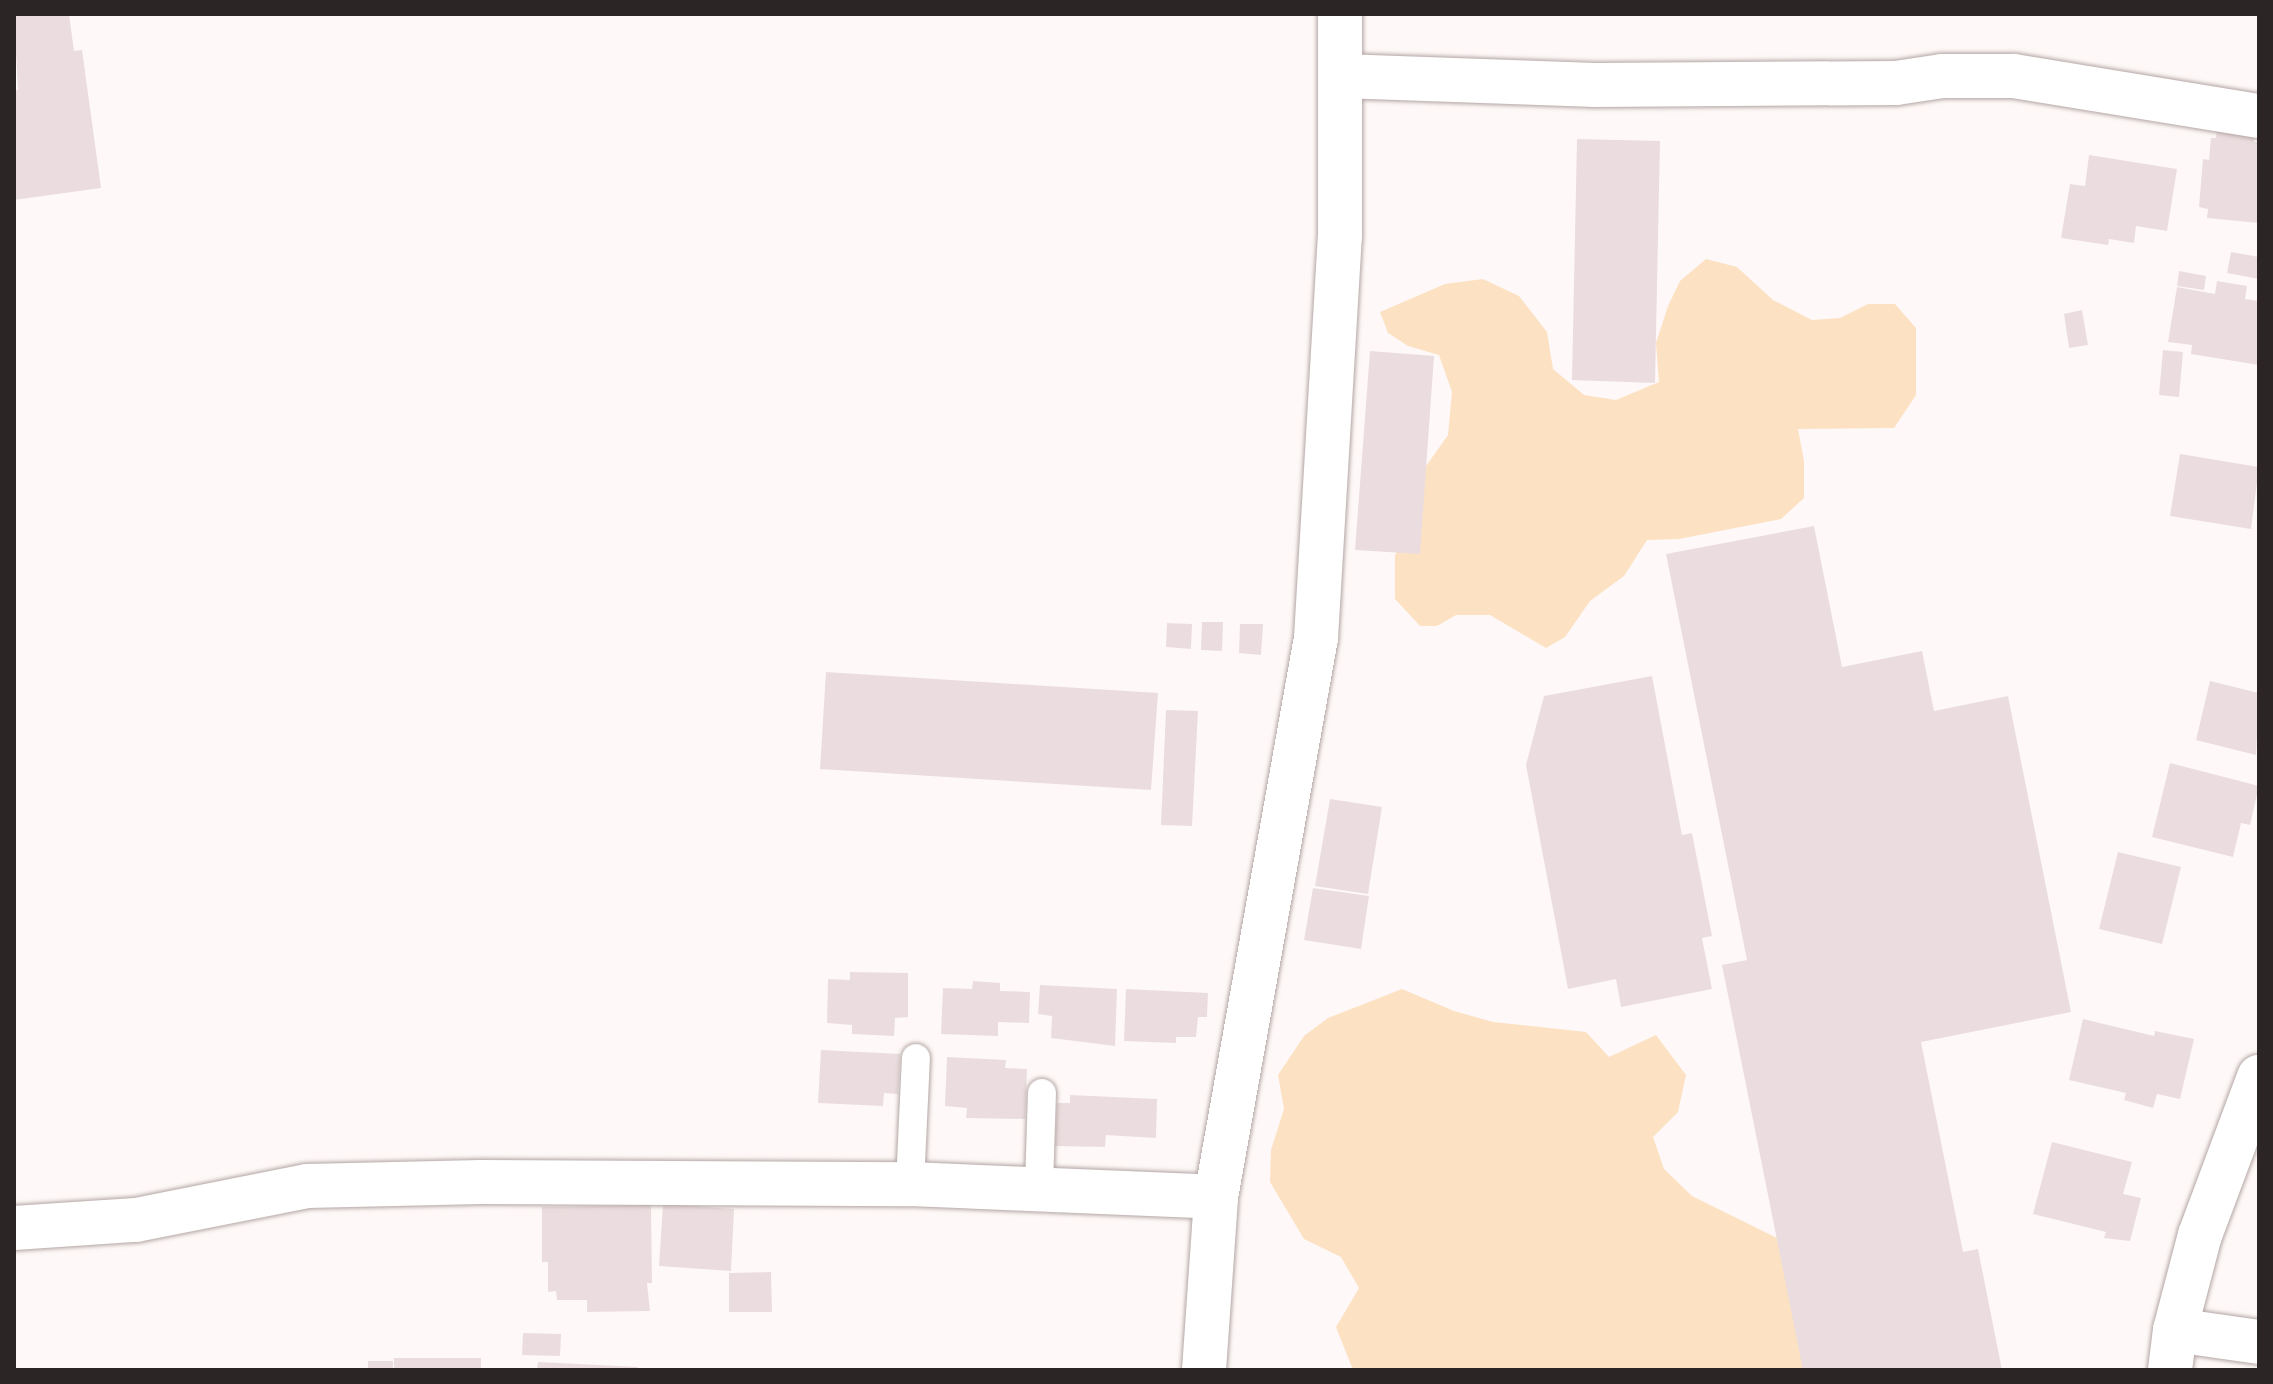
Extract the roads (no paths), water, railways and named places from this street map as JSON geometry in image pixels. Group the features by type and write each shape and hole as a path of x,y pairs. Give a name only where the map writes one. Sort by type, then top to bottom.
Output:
{"street":[{"path":"1204,1370 1216,1197 1316,638 1340,237 1340,14"},
{"path":"1341,76 1656,85 1896,83 1942,76 2014,76 2259,116"},
{"path":"2259,1077 2200,1235 2172,1350 2259,1342"},
{"path":"14,1228 136,1220 307,1186 481,1182 910,1184 1039,1187 1216,1197"}],"lane":[{"path":"910,1184 916,1058"},
{"path":"1039,1187 1042,1093"}]}
